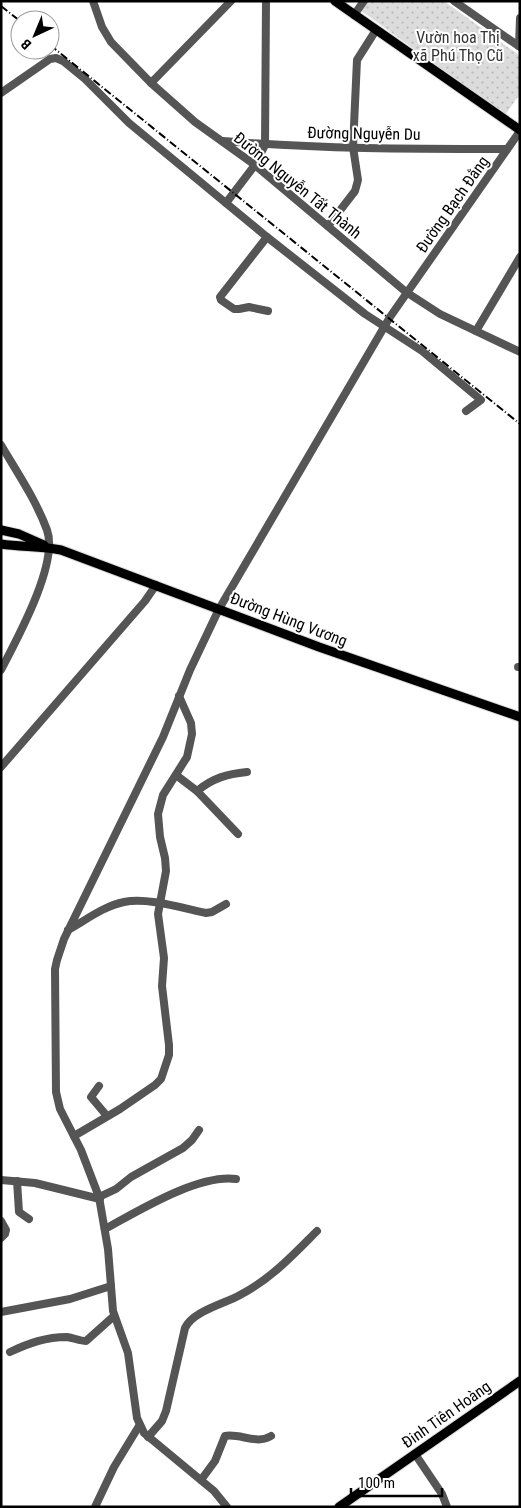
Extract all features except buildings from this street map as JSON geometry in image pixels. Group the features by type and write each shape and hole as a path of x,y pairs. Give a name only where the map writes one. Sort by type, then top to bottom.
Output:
{"main road":[{"path":"335,1 520,131"},
{"name":"Đường Hùng Vương","path":"1,530 19,534 49,547 104,565 319,647 520,717"},
{"name":"Đường Hùng Vương","path":"1,544 49,547"},
{"name":"Đinh Tiên Hoàng","path":"339,1507 520,1381"}],"street":[{"name":"Đường Nguyễn Tất Thành","path":"93,1 102,27 111,42 151,83 195,122 255,165 406,292 432,309 520,352"},
{"path":"151,83 231,1"},
{"path":"226,203 255,165 265,145 266,1"},
{"path":"354,15 364,1"},
{"path":"454,1 519,47"},
{"path":"519,47 520,18"},
{"path":"328,226 358,186 353,147 357,60 376,30"},
{"path":"1,93 50,59 59,59 85,79 127,122 268,237 364,314 422,351 481,400 466,411"},
{"name":"Đường Bạch Đằng","path":"139,1426 129,1358 114,1316 100,1198 58,1101 55,1057 56,969 60,950 68,930 163,737 192,665 219,609 406,292 461,217 520,131"},
{"name":"Đường Nguyễn Du","path":"221,141 265,145 507,149"},
{"path":"268,237 220,297 221,300 234,309 249,307 268,311"},
{"path":"476,331 520,257"},
{"path":"1,445 48,531 49,547 40,592 1,670"},
{"path":"1,767 145,601 156,585"},
{"path":"74,1136 159,1082 169,1055 162,986 164,958 158,919 166,871 160,837 158,807 162,795 187,757 192,734 191,723 179,696"},
{"path":"197,791 218,777 247,772"},
{"path":"176,775 197,791 238,834"},
{"path":"68,930 98,912 119,904 134,901 206,913 212,912 226,904"},
{"path":"99,1086 91,1096 108,1116"},
{"path":"1,1180 36,1183 100,1198 116,1189 131,1177 183,1148 199,1130"},
{"path":"104,1229 161,1199 205,1182 222,1178 236,1179"},
{"path":"17,1181 19,1212 29,1219"},
{"path":"1,1221 6,1230 6,1234 1,1238"},
{"path":"148,1437 162,1421 166,1411 185,1328 190,1319 240,1295 271,1276 317,1231"},
{"path":"1,1312 70,1299 111,1286"},
{"path":"10,1352 30,1342 46,1338 70,1338 86,1341 114,1316"},
{"path":"95,1507 114,1467 139,1426 148,1437 214,1491 227,1507"},
{"path":"201,1480 215,1461 225,1436 236,1435 262,1440 271,1436"},
{"path":"415,1454 442,1494 447,1507"}],"green space":[{"name":"Vườn hoa Thị xã Phú Thọ Cũ","path":"367,1 444,1 520,56 520,94 505,115 360,10"}],"railway":[{"path":"1,6 10,13"},
{"path":"60,53 520,424"}]}
